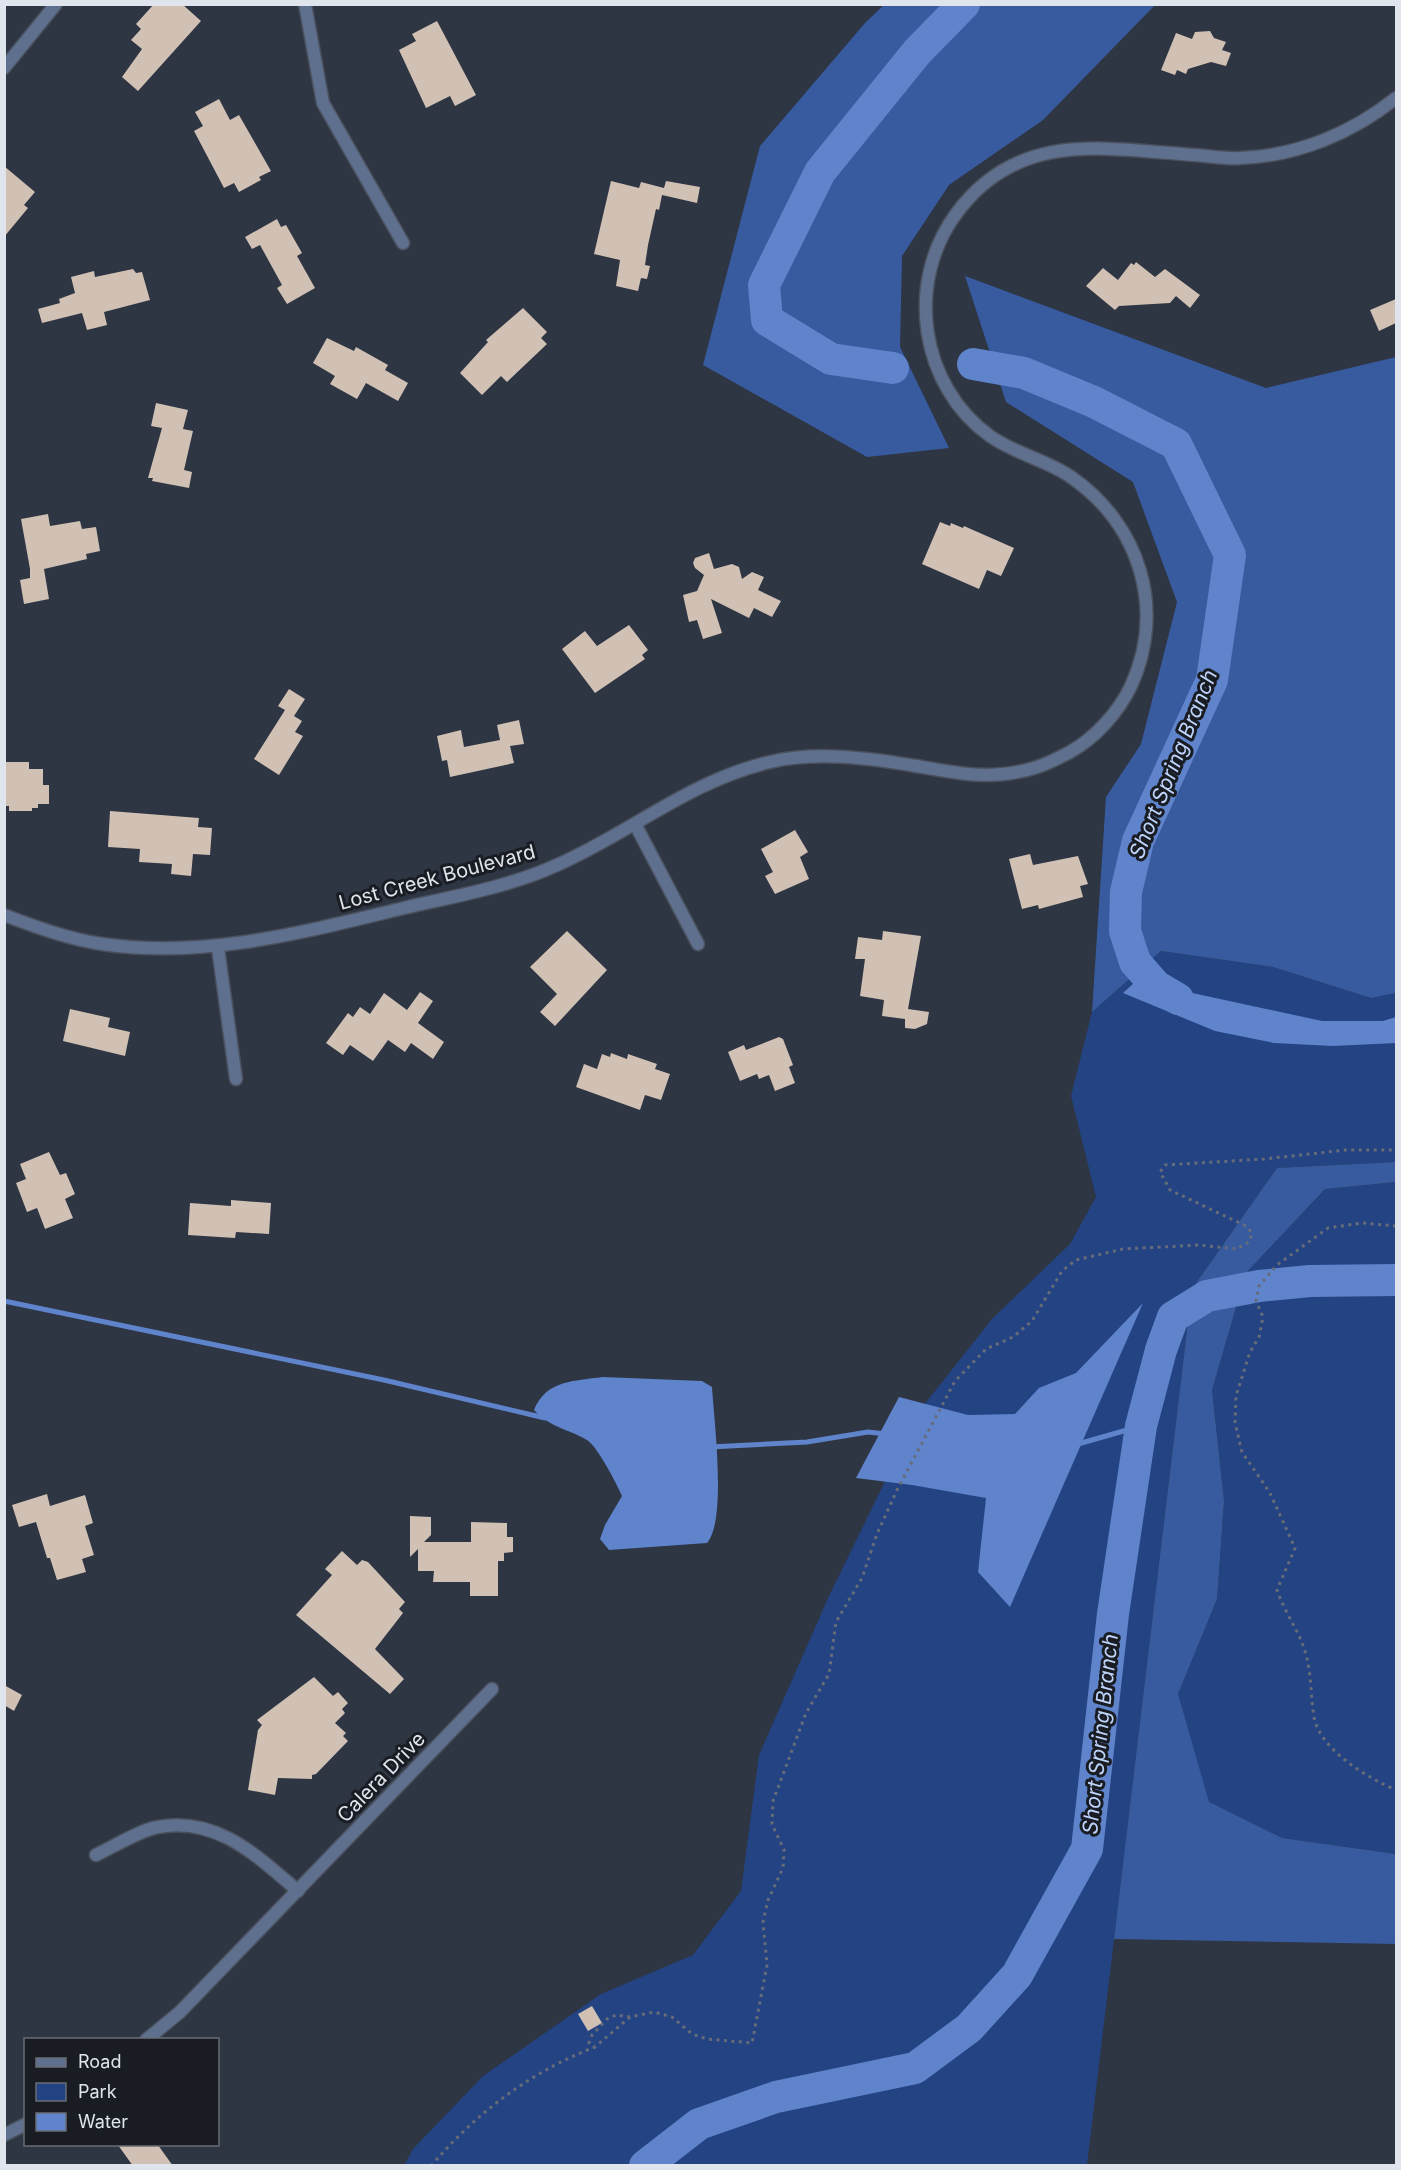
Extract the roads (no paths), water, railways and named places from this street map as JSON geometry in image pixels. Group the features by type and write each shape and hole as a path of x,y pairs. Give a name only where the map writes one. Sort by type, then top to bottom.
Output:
{"street":[{"path":"4,68 57,4"},
{"path":"306,4 323,103 403,243"},
{"name":"Lost Creek Boulevard","path":"4,915 54,934 101,944 157,948 218,948 291,935 489,888 555,867 635,824 698,786 729,773 776,760 832,756 973,776 1013,773 1043,766 1082,746 1104,725 1130,688 1143,650 1148,621 1145,583 1137,555 1124,531 1102,503 1069,475 992,438 966,414 946,387 926,333 924,305 930,272 939,243 955,215 977,190 1008,168 1044,152 1080,147 1238,159 1289,151 1329,139 1374,115 1396,98"},
{"name":"Lost Creek Boulevard","path":"1374,115 1396,108"},
{"path":"635,824 698,944"},
{"path":"218,948 236,1079"},
{"name":"Calera Drive","path":"149,2038 180,2013 492,1689"},
{"path":"96,1855 157,1827 206,1826 254,1852 298,1891"},
{"path":"4,2135 24,2125"}],"water":[{"path":"1146,972 1183,991 1322,1021 1383,1021 1396,1017 1396,1043 1333,1046 1274,1043 1215,1031 1123,993"},
{"path":"1143,1303 1010,1607 978,1572 986,1498 856,1478 899,1397 968,1415 1015,1414 1039,1388 1076,1373"},
{"path":"603,1377 702,1381 712,1387 718,1492 713,1531 707,1543 609,1550 600,1539 605,1525 622,1496 616,1483 601,1457 587,1440 546,1420 534,1410 539,1400 553,1387 572,1381"}],"waterway":[{"name":"Short Spring Branch","path":"893,368 831,359 767,320 764,285 820,172 917,52 964,4"},
{"name":"Short Spring Branch","path":"973,364 1024,373 1094,402 1176,444 1230,555 1212,680 1138,841 1126,892 1125,931 1135,962 1156,986 1178,999"},
{"name":"Short Spring Branch","path":"645,2166 699,2124 776,2097 915,2068 969,2028 1017,1975 1087,1849 1113,1614 1141,1426 1161,1350 1173,1317 1207,1296 1259,1286 1310,1281 1396,1280"},
{"path":"4,1301 384,1380 545,1418"},
{"path":"1078,1444 1141,1426"},
{"path":"710,1447 807,1442 868,1432 886,1434"}]}
